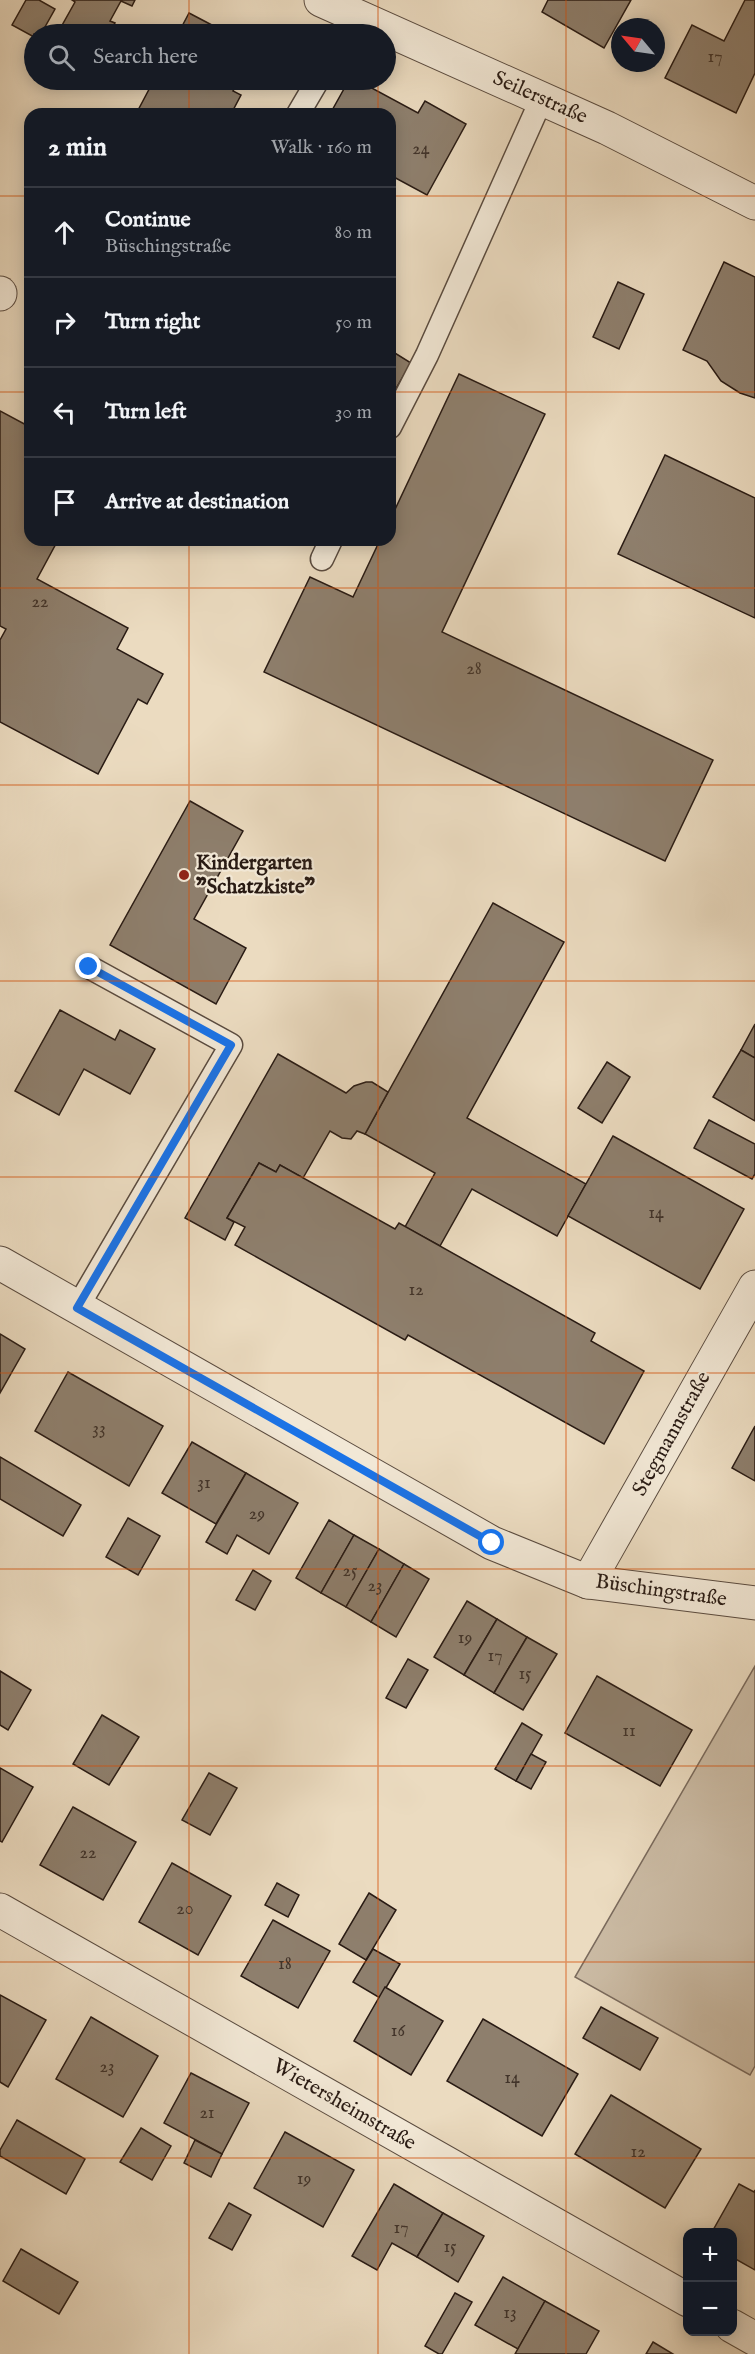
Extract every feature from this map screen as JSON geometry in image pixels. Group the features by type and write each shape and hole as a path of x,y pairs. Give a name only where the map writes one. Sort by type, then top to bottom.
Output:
{"street":[{"name":"Seilerstraße","path":"336,11 367,24"},
{"name":"Seilerstraße","path":"396,36 607,128 755,203"},
{"name":"Büschingstraße","path":"0,1263 492,1543 588,1582 755,1603"},
{"name":"Stegmannstraße","path":"588,1582 755,1287"},
{"name":"Wietersheimstraße","path":"0,1910 683,2298"},
{"path":"737,2329 755,2339"}],"lane":[{"path":"302,108 312,90"},
{"path":"396,415 427,355 542,98"},
{"path":"77,1308 231,1045 89,967"}],"shaded area":[{"path":"755,1666 755,2066 750,2075 575,1977"}],"building":[{"path":"26,0 39,0 55,9 47,24 24,24 24,32 12,25"},
{"path":"72,0 135,0 132,6 121,1 110,21 114,24 63,24 75,2"},
{"path":"548,0 631,0 621,18 611,18 611,36 604,48 542,12"},
{"path":"745,0 755,0 755,73 736,113 665,78 692,25 724,41"},
{"path":"189,13 210,24 183,24"},
{"path":"149,90 234,90 241,95 234,108 139,108"},
{"path":"343,90 375,90 418,113 425,101 466,124 427,195 396,178 396,108 333,108"},
{"path":"724,262 755,277 755,398 740,393 721,381 707,361 683,350"},
{"path":"618,282 644,294 619,349 593,337"},
{"path":"396,354 411,363 396,389"},
{"path":"459,374 545,414 442,632 713,760 665,861 264,672 310,577 353,597 377,546 396,546 396,507"},
{"path":"0,411 24,424 24,546 55,546 37,579 128,628 117,649 163,674 147,704 138,699 98,774 0,722 0,640 6,629 0,626"},
{"path":"665,455 755,498 755,618 618,554"},
{"name":"Kindergarten \"Schatzkiste\"","path":"190,801 243,831 194,919 246,948 216,1004 110,945"},
{"path":"493,903 564,942 467,1118 586,1184 557,1236 472,1189 440,1246 405,1227 435,1173 365,1134"},
{"path":"60,1010 115,1040 120,1030 155,1049 130,1094 84,1069 59,1115 15,1091"},
{"path":"755,1024 755,1058 741,1050"},
{"path":"741,1050 755,1058 755,1121 713,1097"},
{"path":"278,1054 346,1093 354,1086 366,1082 372,1082 388,1092 365,1134 357,1131 351,1139 342,1138 330,1131 303,1178 280,1165 276,1172 259,1163 227,1218 234,1222 225,1240 185,1218"},
{"path":"607,1062 630,1077 602,1123 578,1108"},
{"path":"709,1120 755,1144 755,1174 752,1179 694,1148"},
{"path":"613,1136 744,1209 700,1289 568,1216"},
{"path":"259,1163 276,1172 280,1165 395,1229 399,1223 595,1333 591,1341 644,1371 604,1444 408,1335 405,1340 235,1245 245,1227 227,1218"},
{"path":"0,1334 25,1349 0,1393"},
{"path":"68,1372 163,1426 129,1486 35,1431"},
{"path":"755,1426 755,1481 732,1468"},
{"path":"192,1442 246,1473 216,1524 162,1493"},
{"path":"0,1457 81,1505 63,1536 0,1499"},
{"path":"246,1473 298,1503 269,1554 237,1535 227,1554 206,1542"},
{"path":"128,1518 160,1536 138,1575 106,1557"},
{"path":"329,1520 354,1535 321,1593 296,1578"},
{"path":"354,1535 379,1549 346,1607 321,1593"},
{"path":"379,1549 404,1564 371,1622 346,1607"},
{"path":"404,1564 429,1579 396,1637 371,1622"},
{"path":"253,1570 271,1581 255,1610 236,1600"},
{"path":"467,1601 497,1619 464,1675 434,1657"},
{"path":"497,1619 527,1637 494,1693 464,1675"},
{"path":"527,1637 557,1654 523,1710 494,1693"},
{"path":"408,1659 428,1670 406,1708 386,1698"},
{"path":"0,1671 31,1690 8,1730 0,1725"},
{"path":"597,1676 692,1730 660,1786 565,1733"},
{"path":"102,1715 139,1737 109,1785 73,1764"},
{"path":"522,1723 542,1735 516,1781 495,1769"},
{"path":"531,1754 546,1762 531,1789 516,1781"},
{"path":"0,1768 33,1787 2,1842 0,1841"},
{"path":"209,1773 237,1788 210,1835 182,1820"},
{"path":"73,1807 136,1842 103,1900 40,1865"},
{"path":"172,1863 231,1896 198,1955 139,1922"},
{"path":"277,1883 299,1895 288,1917 265,1905"},
{"path":"369,1893 396,1910 366,1960 339,1944"},
{"path":"273,1920 330,1951 298,2008 241,1976"},
{"path":"373,1949 400,1964 380,1998 353,1982"},
{"path":"385,1987 443,2021 411,2075 354,2041"},
{"path":"0,1995 46,2020 8,2087 0,2082"},
{"path":"601,2007 658,2038 640,2070 583,2038"},
{"path":"91,2017 158,2056 123,2117 56,2079"},
{"path":"483,2019 578,2074 542,2136 447,2081"},
{"path":"191,2073 249,2103 222,2154 164,2123"},
{"path":"611,2095 701,2149 665,2208 575,2154"},
{"path":"17,2120 85,2159 66,2194 0,2156 0,2150"},
{"path":"141,2128 171,2146 152,2180 120,2162"},
{"path":"285,2132 354,2170 323,2227 254,2188"},
{"path":"195,2140 222,2154 211,2177 184,2163"},
{"path":"394,2184 443,2213 417,2257 392,2243 377,2270 352,2256"},
{"path":"739,2184 754,2192 755,2190 755,2270 737,2260 737,2228 714,2228"},
{"path":"229,2203 251,2215 232,2250 209,2238"},
{"path":"443,2213 484,2236 458,2282 417,2257"},
{"path":"21,2249 78,2282 59,2314 3,2281"},
{"path":"503,2277 545,2301 518,2349 475,2325"},
{"path":"455,2293 472,2302 442,2354 439,2354 425,2346"},
{"path":"545,2301 599,2331 586,2354 515,2354"},
{"path":"653,2342 673,2354 646,2354"}],"place":[{"name":"Kindergarten \"Schatzkiste\"","path":"184,875"}],"route":[{"path":"89,967 231,1045 77,1308 492,1543"}]}
